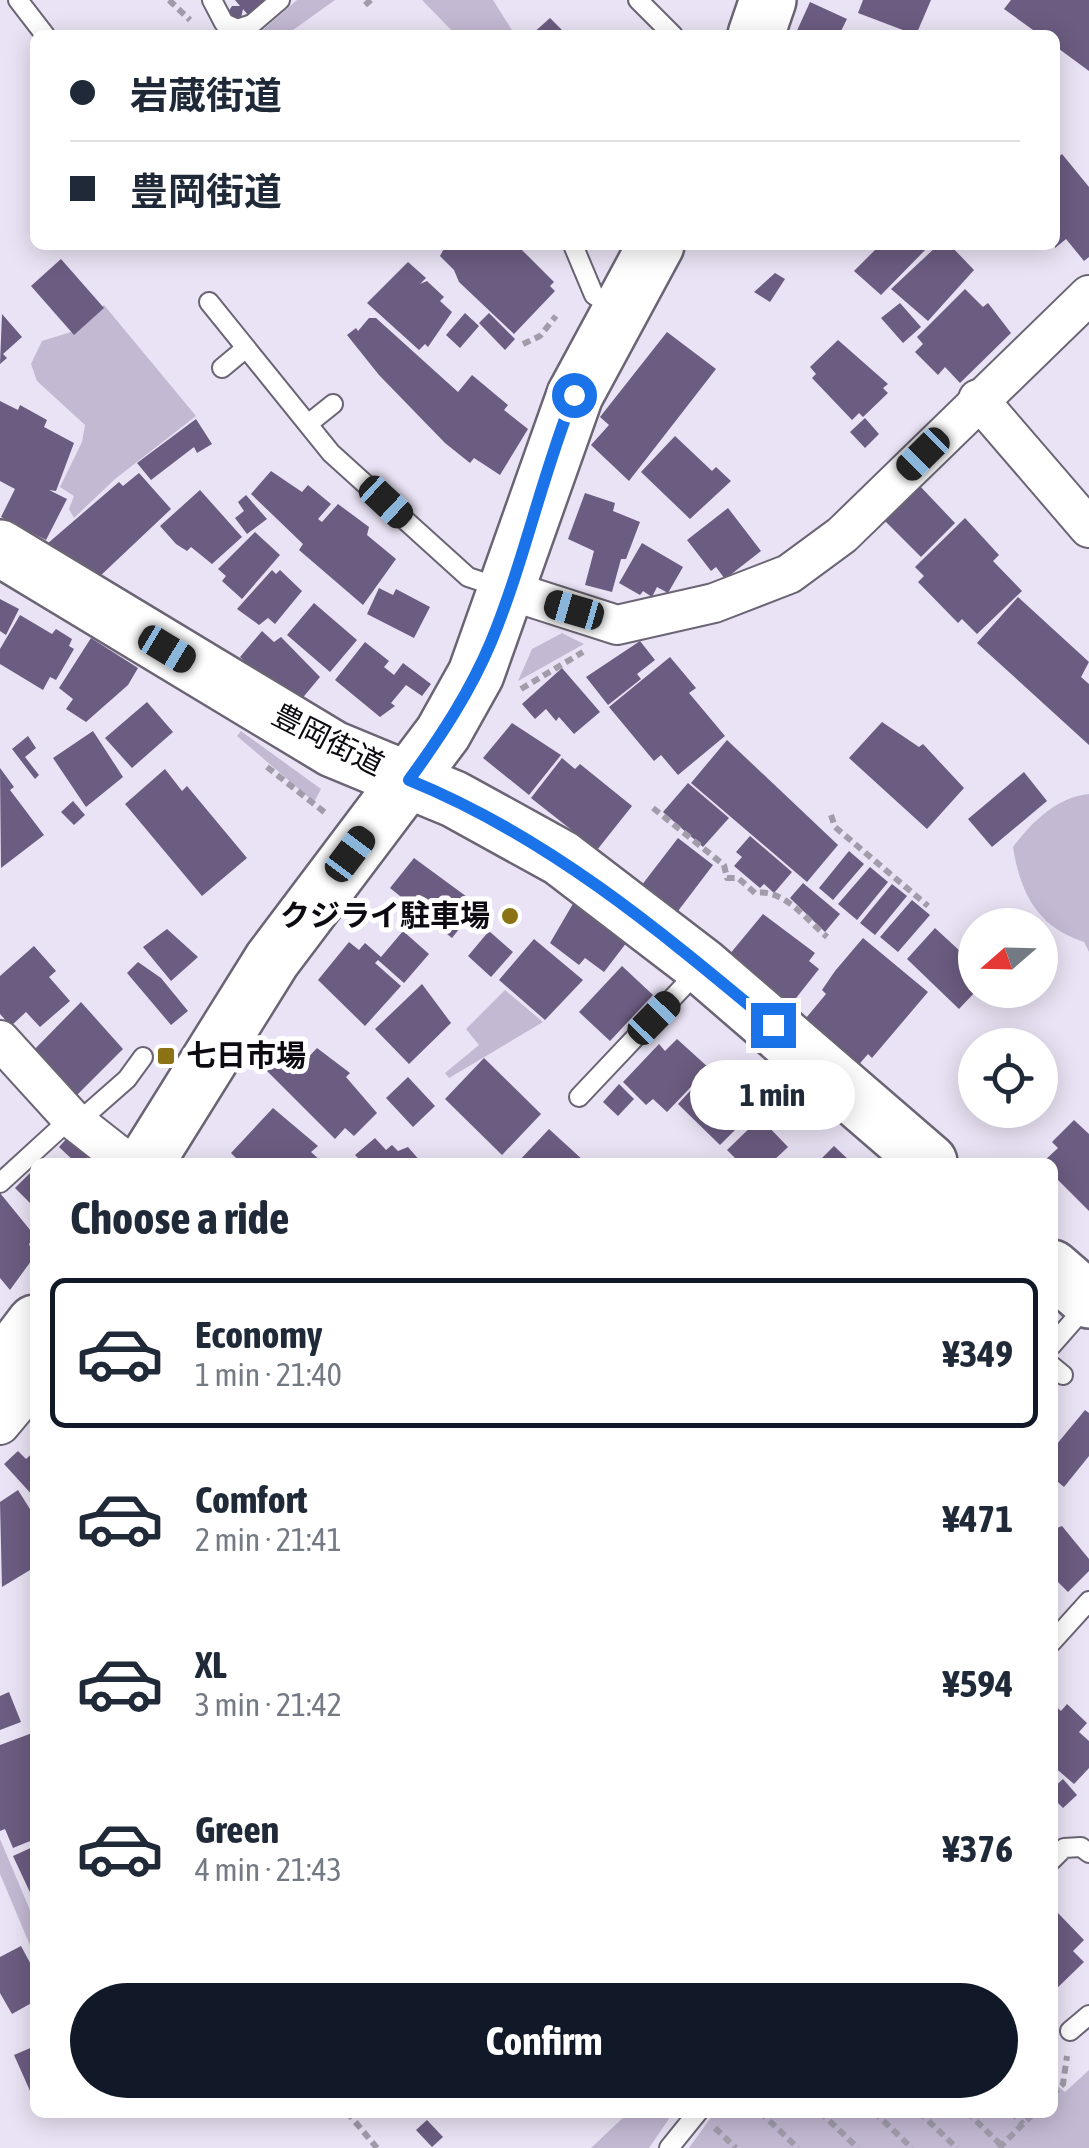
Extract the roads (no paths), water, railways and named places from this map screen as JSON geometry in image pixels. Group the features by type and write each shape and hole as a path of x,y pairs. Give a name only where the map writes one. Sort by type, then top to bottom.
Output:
{"main road":[{"path":"758,30 768,0"},
{"path":"148,1158 272,960 443,733 476,674 508,590 553,448 618,310 652,250"},
{"name":"豊岡街道","path":"0,548 317,739 543,846 702,966 924,1158"},
{"path":"1058,1273 1089,1301"},
{"path":"0,1369 30,1330"}],"street":[{"path":"508,590 617,625 688,610 763,586 827,548 1089,295"},
{"path":"978,400 1089,528"},
{"path":"0,1040 74,1120 122,1158"},
{"path":"0,1425 30,1389"}],"lane":[{"path":"18,0 40,30"},
{"path":"212,0 224,23 237,29 252,24 280,0"},
{"path":"638,0 668,30"},
{"path":"575,250 594,295 618,310"},
{"path":"209,302 331,453 468,578 508,590"},
{"path":"222,368 246,348"},
{"path":"308,424 333,404"},
{"path":"579,1097 702,966"},
{"path":"0,1183 128,1079 143,1057"},
{"path":"1058,1339 1089,1301"},
{"path":"1058,1635 1089,1601"},
{"path":"1058,1854 1064,1848 1081,1847 1089,1854"},
{"path":"1070,2031 1089,2015"},
{"path":"669,2148 693,2118"}],"place":[{"name":"クジライ駐車場","path":"510,916"},
{"name":"七日市場","path":"166,1056"}]}
